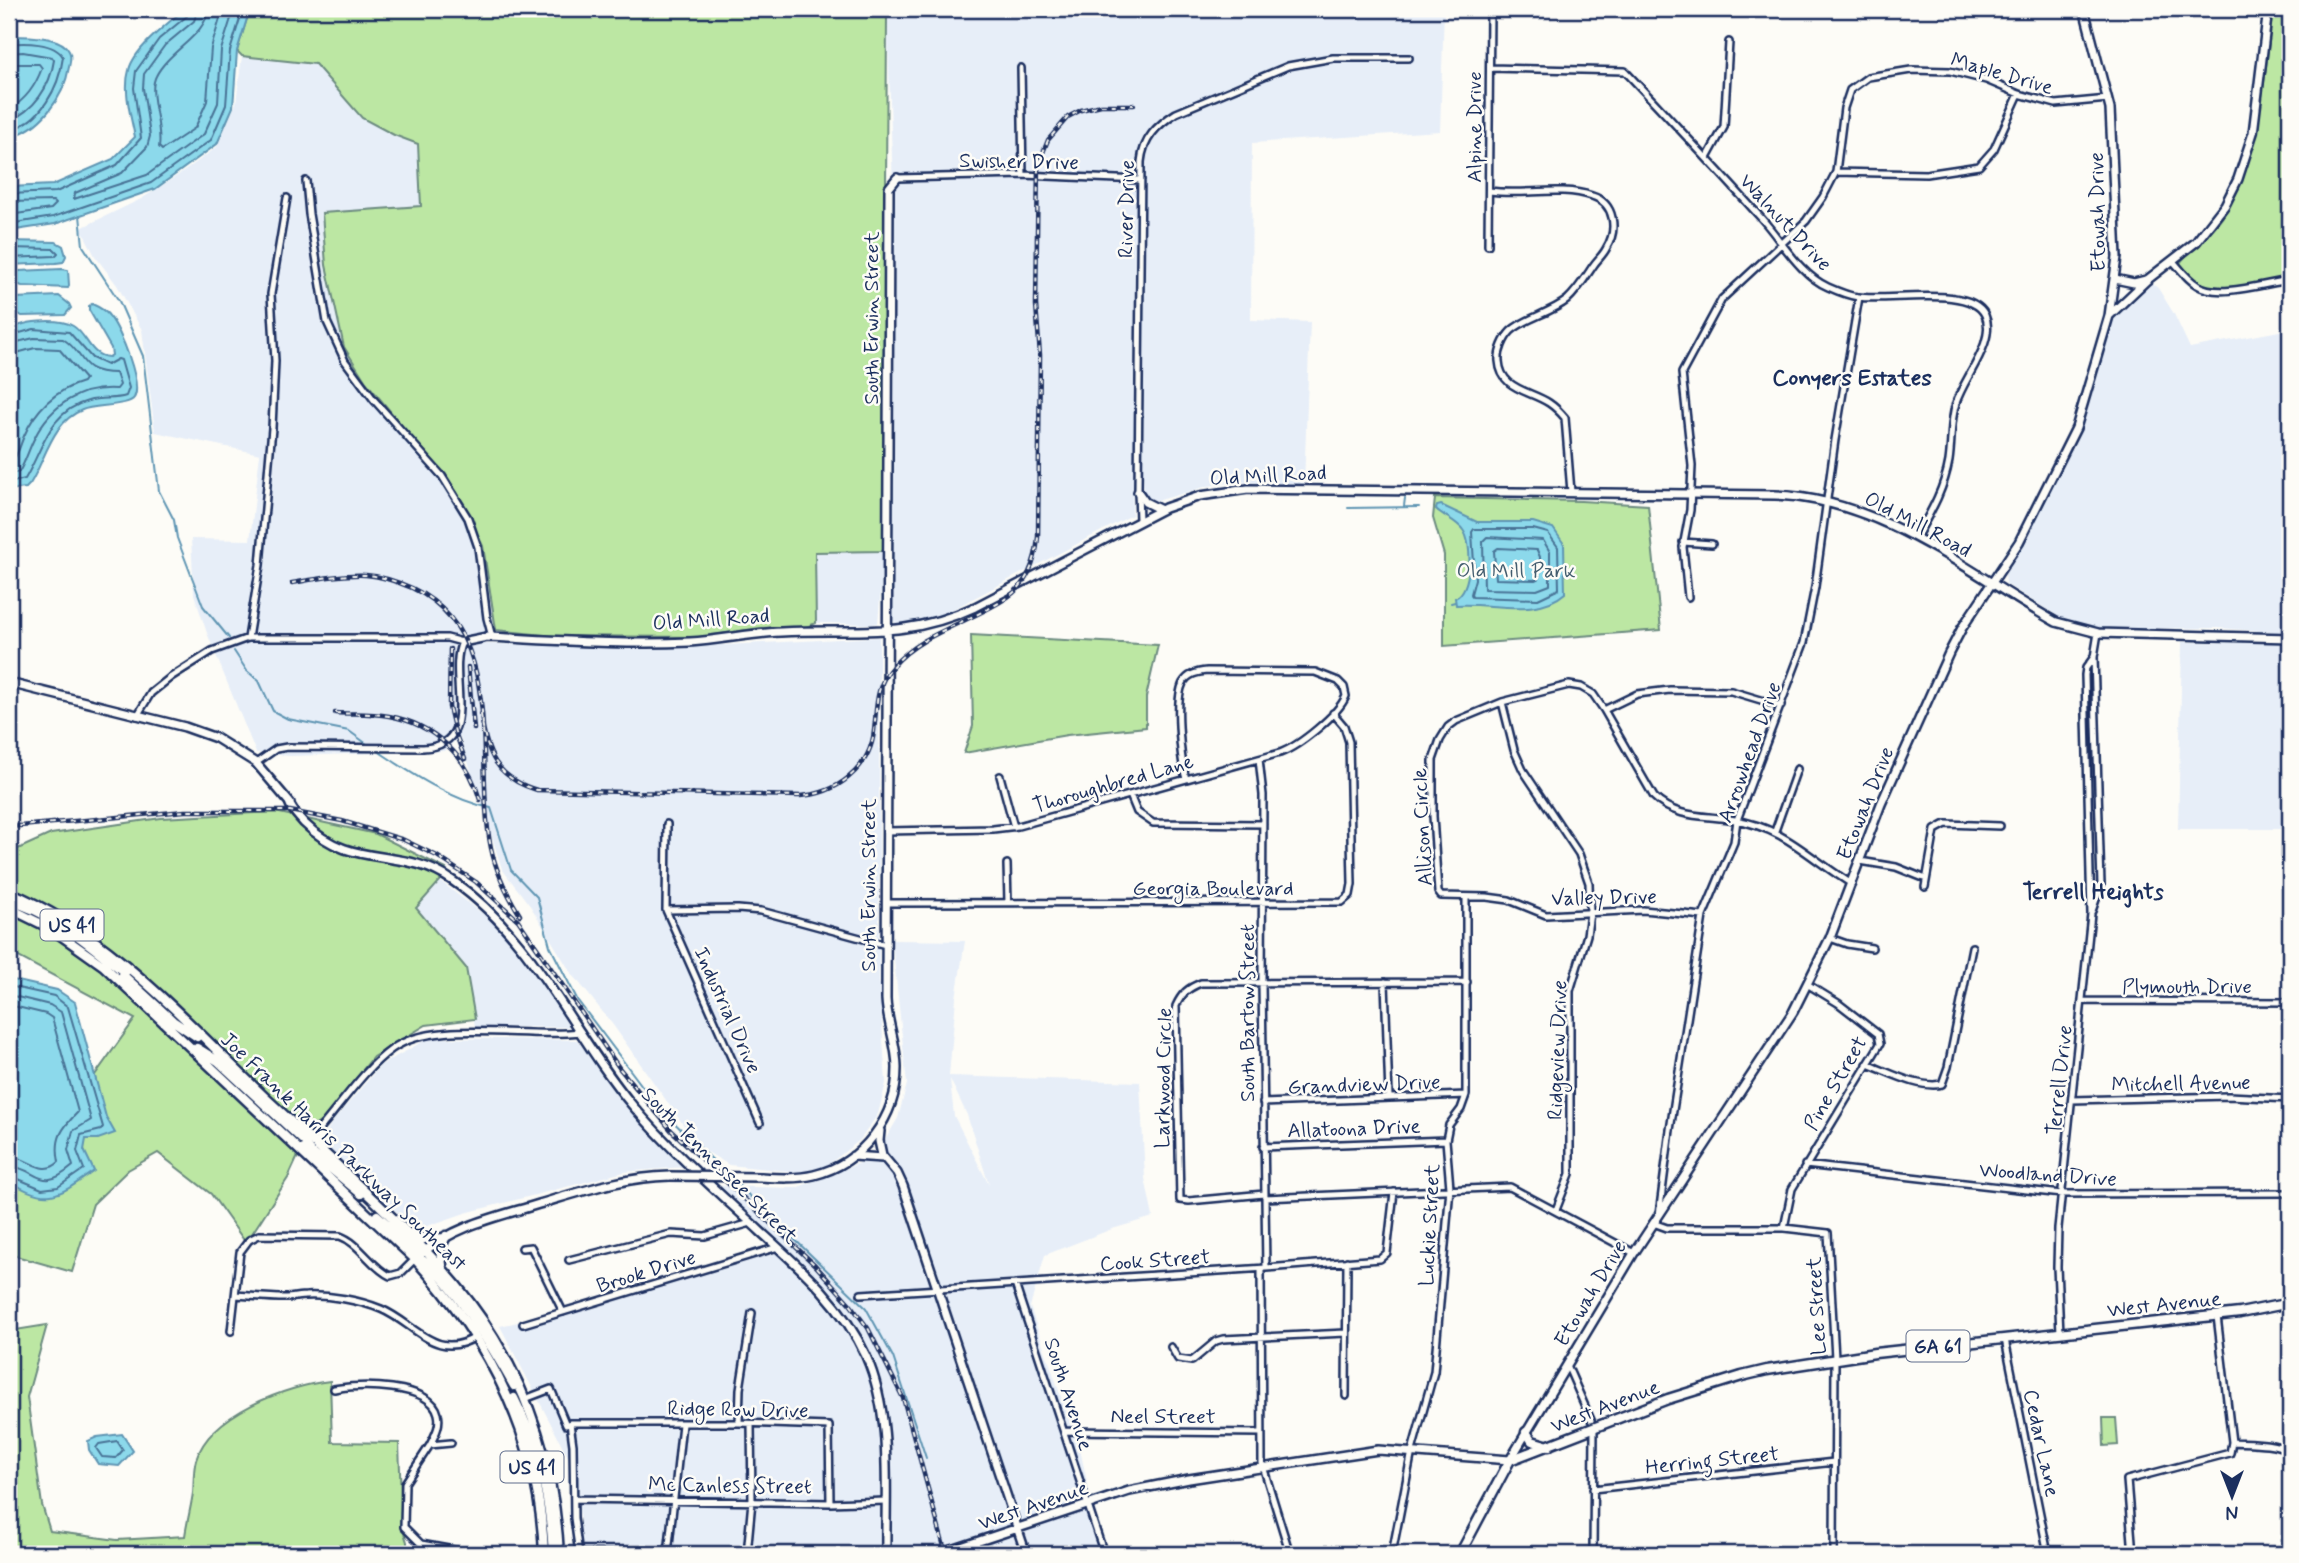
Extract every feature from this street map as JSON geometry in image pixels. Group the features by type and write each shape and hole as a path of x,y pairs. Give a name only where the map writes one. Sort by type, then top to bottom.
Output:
{"main road":[{"name":"Joe Frank Harris Parkway Southeast","path":"9,892 69,923 124,974 209,1044 306,1145 354,1200 445,1271 486,1325 509,1365 529,1409 551,1487 551,1554"},
{"path":"9,901 24,905 63,926 124,974"},
{"name":"Joe Frank Harris Parkway Southeast","path":"9,908 61,934 124,974 185,1042 218,1061 306,1145 322,1151 405,1230 443,1290 477,1336 503,1385 519,1423 534,1473 551,1554"},
{"path":"318,1131 322,1151"},
{"path":"306,1145 352,1187 381,1207"},
{"path":"405,1230 424,1239 444,1237 440,1253 445,1271"},
{"path":"420,1254 463,1306 529,1409"},
{"name":"West Avenue","path":"1510,1461 1549,1446 1592,1424 1732,1378 1835,1358 2259,1311 2290,1303"},
{"path":"1526,1432 1532,1441 1549,1446"},
{"name":"Etowah Drive","path":"1460,1554 1510,1461"}],"street":[{"name":"Alpine Drive","path":"1488,246 1490,9"},
{"name":"Etowah Drive","path":"1510,1461 1634,1253 1773,1044 1807,984 1830,938 1895,771 1949,653 1962,628 2027,527 2076,428 2109,316 2117,257 2113,146 2108,99 2084,9"},
{"path":"2109,316 2147,280 2196,242 2216,219 2238,179 2253,133 2268,9"},
{"path":"1707,158 1724,127 1729,43"},
{"name":"River Drive","path":"1139,520 1141,180 1142,153 1147,140 1163,122 1184,110 1288,66 1333,58 1409,58"},
{"path":"1021,68 1023,175"},
{"name":"Walnut Drive","path":"1490,68 1625,71 1707,158 1782,242 1799,265 1826,287 1859,297 1961,298 1976,304 1984,313 1988,327 1986,341 1959,393 1954,410 1945,478 1938,499 1916,538"},
{"name":"Maple Drive","path":"1688,597 1684,542 1690,516 1692,452 1682,373 1722,299 1806,221 1823,197 1836,172 1850,90 1868,77 1911,70 1950,71 2062,105 2108,99"},
{"path":"1836,172 1926,174 1979,166 1994,149 2019,94"},
{"name":"Swisher Drive","path":"897,177 1023,175 1141,180"},
{"name":"South Erwin Street","path":"420,1254 444,1237 474,1224 637,1177 790,1178 816,1174 853,1156 868,1143 881,1126 891,1105 897,1076 896,1055 886,1007 885,676 889,188 897,177"},
{"path":"306,181 327,322 345,361 374,400 442,476 468,518 478,547 486,618 492,638"},
{"path":"1490,191 1583,193 1600,200 1609,209 1614,220 1614,233 1606,250 1577,290 1553,309 1511,331 1499,358 1502,373 1509,383 1548,402 1564,418 1571,492"},
{"path":"248,638 261,551 272,428 275,360 271,294 287,198"},
{"path":"2173,261 2192,281 2211,290 2290,280"},
{"path":"2115,279 2133,283 2147,280"},
{"path":"2115,279 2133,292"},
{"name":"Arrowhead Drive","path":"1659,1215 1703,916 1734,842 1737,820 1804,643 1859,297"},
{"name":"Old Mill Road","path":"462,642 477,638 680,642 783,632 887,631 925,626 964,612 1161,510 1200,496 1248,489 1788,495 1827,501 1873,516 1916,538 2056,622 2098,633 2290,638"},
{"path":"1138,492 1149,505 1161,510"},
{"path":"1684,542 1712,544"},
{"name":"Terrell Drive","path":"2091,914 2101,885 2094,657 2098,633"},
{"path":"137,716 151,693 171,677 212,651 248,638 447,638 462,642 457,665 458,723 455,732 444,742 423,748 287,747 269,753 256,763"},
{"name":"Terrell Drive","path":"2060,1333 2057,1242 2091,914 2085,676 2086,668 2094,657"},
{"path":"1186,779 1181,753 1180,695 1185,680 1194,673 1307,671 1324,674 1340,682 1346,693 1344,702 1333,713"},
{"name":"South Tennessee Street","path":"9,683 216,738 256,763 315,834 331,844 369,856 419,864 441,873 499,920 549,981 623,1094 644,1119 834,1303 850,1326 866,1357 882,1412 886,1554"},
{"name":"Allison Circle","path":"1466,897 1448,898 1438,892 1433,816 1433,760 1440,740 1448,727 1456,721 1502,702 1569,685 1581,687 1593,694 1654,797 1662,805 1678,813 1737,820 1775,831 1852,884"},
{"path":"1604,710 1637,695 1682,690 1731,691 1781,706"},
{"name":"Ridgeview Drive","path":"1502,702 1514,750 1523,770 1579,854 1589,883 1590,913 1587,935 1570,991 1570,1174 1556,1210"},
{"name":"Thoroughbred Lane","path":"886,831 986,830 1014,827 1259,759 1299,744 1333,713"},
{"name":"Georgia Boulevard","path":"886,903 1337,904 1345,901 1351,892 1349,742 1344,726 1333,713"},
{"name":"South Bartow Street","path":"1259,759 1263,779 1262,1468 1290,1554"},
{"path":"1775,831 1797,769"},
{"path":"1000,776 1014,827"},
{"path":"1130,794 1137,812 1153,823 1263,824"},
{"name":"Industrial Drive","path":"667,824 667,910 760,1123"},
{"path":"1925,887 1935,830 1946,824 2000,826"},
{"path":"1860,861 1896,867 1926,879"},
{"path":"1007,864 1008,903"},
{"name":"Valley Drive","path":"1466,897 1508,900 1546,915 1643,910 1703,916"},
{"name":"Luckie Street","path":"1392,1554 1412,1451 1434,1372 1450,1188 1446,1140 1449,1125 1461,1109 1466,1096 1466,897"},
{"path":"667,910 761,911 886,945"},
{"path":"1830,938 1872,948"},
{"path":"1867,1064 1933,1086 1942,1084 1948,1067 1972,947"},
{"path":"1385,982 1389,1097"},
{"name":"Larkwood Circle","path":"1264,1196 1180,1200 1176,1006 1189,987 1201,983 1467,982"},
{"name":"Pine Street","path":"1784,1228 1792,1189 1881,1039 1839,1003 1807,984"},
{"name":"Plymouth Drive","path":"2083,1002 2290,1002"},
{"path":"306,1145 383,1057 400,1043 437,1032 581,1032"},
{"name":"Grandview Drive","path":"1263,1103 1466,1096"},
{"name":"Mitchell Avenue","path":"2072,1100 2229,1096 2290,1099"},
{"path":"881,1126 879,1141 883,1158"},
{"name":"Allatoona Drive","path":"1263,1147 1446,1140"},
{"path":"868,1143 902,1181 1026,1554"},
{"path":"853,1156 883,1158"},
{"name":"Woodland Drive","path":"1805,1165 2062,1194 2290,1194"},
{"path":"1264,1196 1510,1187 1634,1253"},
{"name":"Cook Street","path":"861,1294 1264,1269 1384,1257 1387,1253 1394,1192"},
{"path":"569,1260 671,1234 705,1236 751,1223"},
{"name":"Lee Street","path":"1653,1223 1667,1228 1784,1228 1828,1233 1835,1358 1834,1554"},
{"path":"231,1331 237,1266 243,1246 254,1237 263,1234 344,1237 390,1276 401,1273 420,1254"},
{"path":"522,1248 531,1247 562,1312"},
{"name":"Brook Drive","path":"523,1324 778,1247"},
{"path":"1346,1396 1347,1261"},
{"name":"South Avenue","path":"1015,1284 1104,1554"},
{"path":"236,1295 285,1298 310,1296 357,1301 397,1316 425,1338 442,1345 459,1345 477,1336"},
{"path":"739,1423 740,1389 752,1313"},
{"path":"2133,1554 2127,1480 2230,1453 2232,1442 2217,1316"},
{"path":"1171,1347 1178,1359 1192,1361 1216,1341 1223,1339 1346,1333"},
{"name":"Cedar Lane","path":"2005,1339 2048,1554"},
{"path":"1567,1365 1592,1424 1593,1554"},
{"path":"334,1389 350,1385 382,1387 420,1395 430,1400 438,1413 439,1421 430,1445 405,1483 404,1527 421,1544 459,1551 514,1554"},
{"path":"525,1399 551,1389 566,1425 569,1423 573,1445 579,1553"},
{"name":"Ridge Row Drive","path":"569,1423 829,1426 830,1503"},
{"path":"668,1554 676,1499 681,1424"},
{"path":"747,1554 752,1501 751,1424"},
{"name":"Neel Street","path":"1065,1432 1261,1433"},
{"path":"2232,1442 2284,1447 2290,1451"},
{"path":"430,1445 450,1443"},
{"name":"West Avenue","path":"940,1554 1148,1486 1368,1451 1412,1451 1510,1461"},
{"name":"Herring Street","path":"1593,1489 1834,1462"},
{"name":"Mc Canless Street","path":"574,1499 830,1503 885,1501"},
{"path":"418,1554 421,1544"},
{"path":"551,1554 650,1554"},
{"path":"790,1554 886,1554"}],"shaded area":[{"path":"1119,9 1444,9 1440,131 1252,143 1251,320 1310,322 1304,485 1236,482 1208,486 1157,501 1144,496 1138,364 1132,515 938,617 898,625 892,620 893,189 887,11 1118,14"},
{"path":"242,56 315,64 362,118 418,144 421,206 322,214 326,265 344,347 365,379 457,492 483,546 496,630 454,644 726,645 879,637 879,980 886,1083 878,1114 860,1140 816,1174 729,1165 699,1147 613,1025 570,971 531,907 502,869 460,736 444,751 290,756 256,753 194,594 191,539 250,540 260,454 155,432 142,330 117,285 95,256 81,228 141,199 217,147 236,103"},
{"path":"2151,283 2158,288 2174,314 2190,348 2290,329 2290,633 2217,628 2097,629 2061,618 2006,584 2005,574 2036,521 2079,429 2116,313 2140,289"},
{"path":"814,551 884,551 878,623 816,623"},
{"path":"2182,642 2290,643 2290,829 2178,829"},
{"path":"440,881 501,928 542,979 569,1027 475,1027 466,968 416,908"},
{"path":"892,940 965,941 956,998 949,1076 1140,1082 1145,1178 1153,1217 1112,1229 1045,1255 1030,1307 1081,1454 1103,1554 582,1554 577,1474 500,1326 563,1312 787,1250 717,1186 796,1188 868,1160 884,1142 898,1118 907,1084","holes":["950,1079 967,1115 989,1185 954,1116"]},
{"path":"429,1038 577,1040 684,1167 624,1172 465,1213 419,1229 337,1165 322,1138 381,1065"}],"green space":[{"path":"250,9 1119,9 1119,14 887,11 884,551 815,552 816,623 806,627 760,628 701,637 554,636 496,630 483,546 457,492 366,382 344,347 326,265 322,213 421,206 418,144 362,118 315,64 242,56 237,51"},
{"path":"2290,16 2290,277 2232,287 2209,286 2197,281 2180,263 2219,222 2236,192 2253,144 2263,94 2272,17"},
{"name":"Old Mill Park","path":"1435,498 1648,505 1661,630 1444,646 1444,555 1433,518"},
{"path":"971,635 1158,645 1146,697 1146,727 1067,735 964,753 973,726"},
{"path":"275,812 376,834 446,869 440,881 416,908 466,968 475,1019 426,1025 373,1057 323,1120 311,1128 288,1178 246,1243 211,1194 158,1153 128,1170 93,1204 72,1272 9,1254 9,1195 135,1019 9,952 9,853 51,834 161,818"},
{"path":"47,1325 27,1397 42,1505 50,1531 117,1540 185,1536 196,1460 204,1444 217,1429 233,1416 272,1396 330,1381 332,1442 399,1443 402,1527 407,1542 407,1554 9,1554 9,1331"},
{"path":"2103,1418 2116,1418 2118,1445 2104,1446"}],"water":[{"path":"185,9 250,9 237,51 233,107 217,144 155,189 55,224 9,231 9,187 53,185 113,159 135,137 127,87 132,62 152,37"},
{"path":"9,38 52,39 65,46 71,57 62,90 49,111 31,127 9,137"},
{"path":"9,241 56,242 63,246 66,256 63,262 9,265"},
{"path":"68,270 68,288 22,286 14,283 14,275 19,271"},
{"path":"59,296 71,308 65,315 22,316 12,310 12,301 15,298"},
{"path":"92,304 108,315 124,344 133,369 136,391 134,398 125,403 87,408 72,416 57,432 30,484 26,488 9,490 9,332 30,323 67,323 78,330 97,353 109,357 112,355 111,348 89,310"},
{"path":"1441,505 1477,522 1533,522 1553,528 1564,544 1565,593 1554,601 1527,607 1456,605 1455,598 1461,594 1468,577 1468,545 1463,530 1436,509"},
{"path":"9,979 57,990 75,1002 106,1117 115,1133 98,1139 86,1139 84,1150 94,1171 53,1195 34,1193 9,1180"},
{"path":"122,1434 133,1451 119,1466 98,1464 89,1450 88,1441 97,1437"}],"waterway":[{"path":"80,215 83,246 119,301 143,356 159,491 174,520 177,538 203,606 229,638"},
{"path":"1404,506 1405,498"},
{"path":"1348,508 1419,507"},
{"path":"1451,603 1455,602"},
{"path":"234,651 247,671 259,681 273,711 288,719 349,731 367,744"},
{"path":"378,751 447,793 491,808 511,870 537,897 550,946 578,1001 658,1107 727,1174"},
{"path":"734,1181 866,1308 893,1357 926,1458"}],"railway":[{"path":"481,714 486,741 495,762 512,779 537,790 800,796 826,790 849,777 866,757 871,745 880,688 893,666 918,644 1008,597 1021,585 1030,571 1038,537 1038,165 1048,140 1068,117 1081,110 1101,105 1134,105"},
{"path":"292,583 357,575 389,580 412,588 443,609 463,636 475,668 481,703 486,814 491,848 503,883 520,915"},
{"path":"450,649 449,707 465,759"},
{"path":"468,667 474,729"},
{"path":"335,713 389,716 421,726 447,745 458,757 480,800"},
{"path":"9,827 185,811 290,811 342,821 404,840 437,856 476,882 518,920 620,1069 671,1130 815,1265 868,1328 903,1398 946,1554"}],"district":[{"name":"Conyers Estates","path":"1852,377"},
{"name":"Terrell Heights","path":"2093,891"}]}
